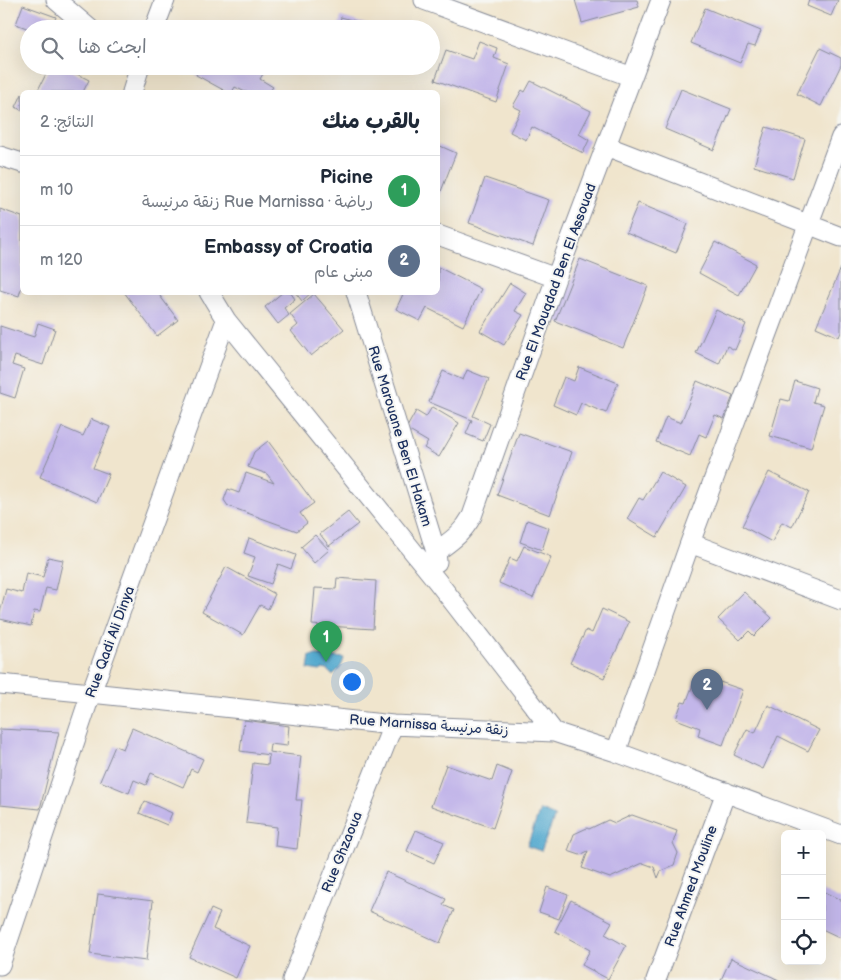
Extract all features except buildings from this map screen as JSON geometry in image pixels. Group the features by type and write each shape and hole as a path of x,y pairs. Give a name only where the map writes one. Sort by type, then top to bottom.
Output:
{"street":[{"path":"56,0 79,20"},
{"path":"157,20 165,0"},
{"path":"424,0 632,77"},
{"name":"Rue El Mouqdad Ben El Assouad","path":"436,552 458,536 472,516 556,278 661,0"},
{"path":"132,90 136,75"},
{"path":"616,752 690,543 841,137"},
{"path":"606,146 841,237"},
{"path":"0,156 20,161"},
{"path":"440,236 556,278"},
{"path":"211,295 226,320 437,581 554,732"},
{"name":"Rue Marouane Ben El Hakam","path":"357,295 436,552 437,581"},
{"name":"Rue Qadi Ali Dinya","path":"0,965 91,693 226,320"},
{"path":"690,543 841,600"},
{"name":"Rue Marnissa زنقة مرنيسة","path":"0,684 393,725 554,732 616,752 841,835"},
{"name":"Rue Ghzaoua","path":"292,980 393,725"},
{"name":"Rue Ahmed Mouline","path":"656,980 726,792"}],"water":[{"path":"310,656 344,658 340,668 332,675 323,669 320,671 308,669"},
{"path":"540,810 555,816 541,851 527,846"}],"place":[{"name":"Picine","path":"326,662"},
{"name":"Embassy of Croatia","path":"707,710"}]}
